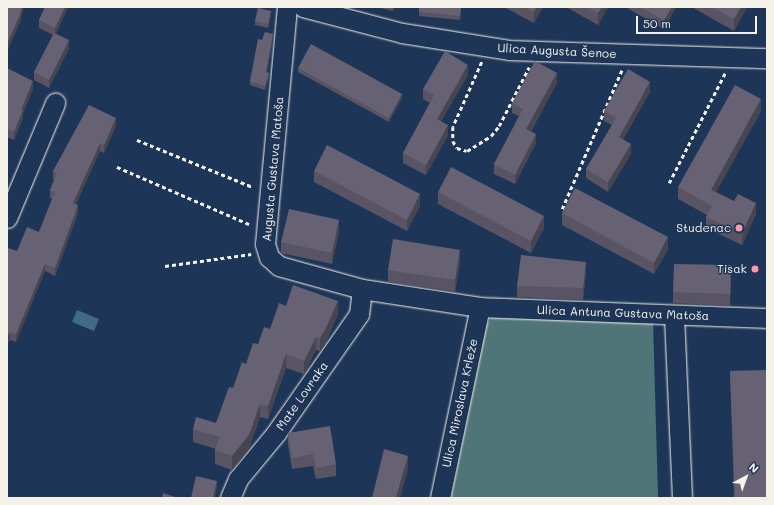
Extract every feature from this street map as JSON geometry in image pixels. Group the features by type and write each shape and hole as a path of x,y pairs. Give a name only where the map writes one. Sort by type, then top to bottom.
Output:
{"street":[{"name":"Augusta Gustava Matoša","path":"287,7 266,231 267,252 269,257 279,266 362,289 480,307"},
{"name":"Ulica Augusta Šenoe","path":"303,7 402,33 489,47 537,51 629,55 767,58"},
{"path":"7,218 55,103"},
{"name":"Mate Lovraka","path":"230,498 238,479 276,433 359,314 362,289"},
{"name":"Ulica Antuna Gustava Matoša","path":"480,307 767,318"},
{"name":"Ulica Miroslava Krleže","path":"440,498 480,307"},
{"path":"674,315 682,498"}],"path":[{"path":"489,47 453,127 453,142 457,148 467,151 491,136 499,126 537,51"},
{"path":"562,208 629,55"},
{"path":"670,183 732,58"},
{"path":"137,140 270,194"},
{"path":"117,167 266,231"},
{"path":"164,266 267,252"}],"green space":[{"path":"494,314 653,321 658,498 451,498 486,325"}],"water":[{"path":"77,310 99,319 94,331 72,322"}],"building":[{"path":"7,7 22,7 7,44"},
{"path":"45,7 65,7 55,28 39,20"},
{"path":"419,7 461,7 460,16 419,12"},
{"path":"525,7 536,7 534,12"},
{"path":"587,7 602,7 598,13"},
{"path":"640,7 672,7 664,20"},
{"path":"712,7 741,7 734,19"},
{"path":"258,8 271,11 268,24 255,21"},
{"path":"265,32 273,34 266,72 269,73 265,86 250,81 258,39 262,40"},
{"path":"54,33 69,40 49,80 34,72"},
{"path":"311,44 402,94 389,118 298,68"},
{"path":"445,51 468,65 437,119 448,125 426,165 403,153 434,95 423,89"},
{"path":"535,61 557,73 526,129 536,134 515,175 494,164 523,109 512,103"},
{"path":"7,68 33,81 14,132 7,129"},
{"path":"628,69 650,82 619,137 631,144 608,182 586,169 616,118 604,111"},
{"path":"735,85 761,99 711,190 734,201 738,194 756,203 742,233 706,217 712,206 678,187"},
{"path":"89,105 116,118 104,145 100,143 73,203 78,205 55,268 45,264 16,334 10,332 7,337 8,248 17,251 27,227 39,232 55,192 50,190 57,173 53,171"},
{"path":"327,145 420,194 407,220 314,171"},
{"path":"451,167 544,216 531,241 438,192"},
{"path":"575,188 668,237 654,263 562,213"},
{"path":"289,209 339,220 332,253 281,242"},
{"path":"393,239 460,250 455,280 388,270"},
{"path":"521,255 586,262 583,288 517,286"},
{"path":"674,264 731,265 730,294 673,292"},
{"path":"293,285 338,301 326,328 320,338 316,337 304,361 286,354 268,406 260,404 249,435 232,456 215,450 220,437 193,429 196,417 216,423 229,387 233,388 242,362 246,364 253,343 258,344 264,327 270,329 279,303 286,306"},
{"path":"766,370 767,498 735,498 730,371"},
{"path":"330,426 336,464 316,468 313,454 292,458 288,433"},
{"path":"384,449 408,456 396,498 372,498"},
{"path":"196,476 217,481 213,498 191,498"},
{"path":"163,493 178,498 162,498"}],"place":[{"name":"Studenac","path":"739,228"},
{"name":"Tisak","path":"755,269"}]}
